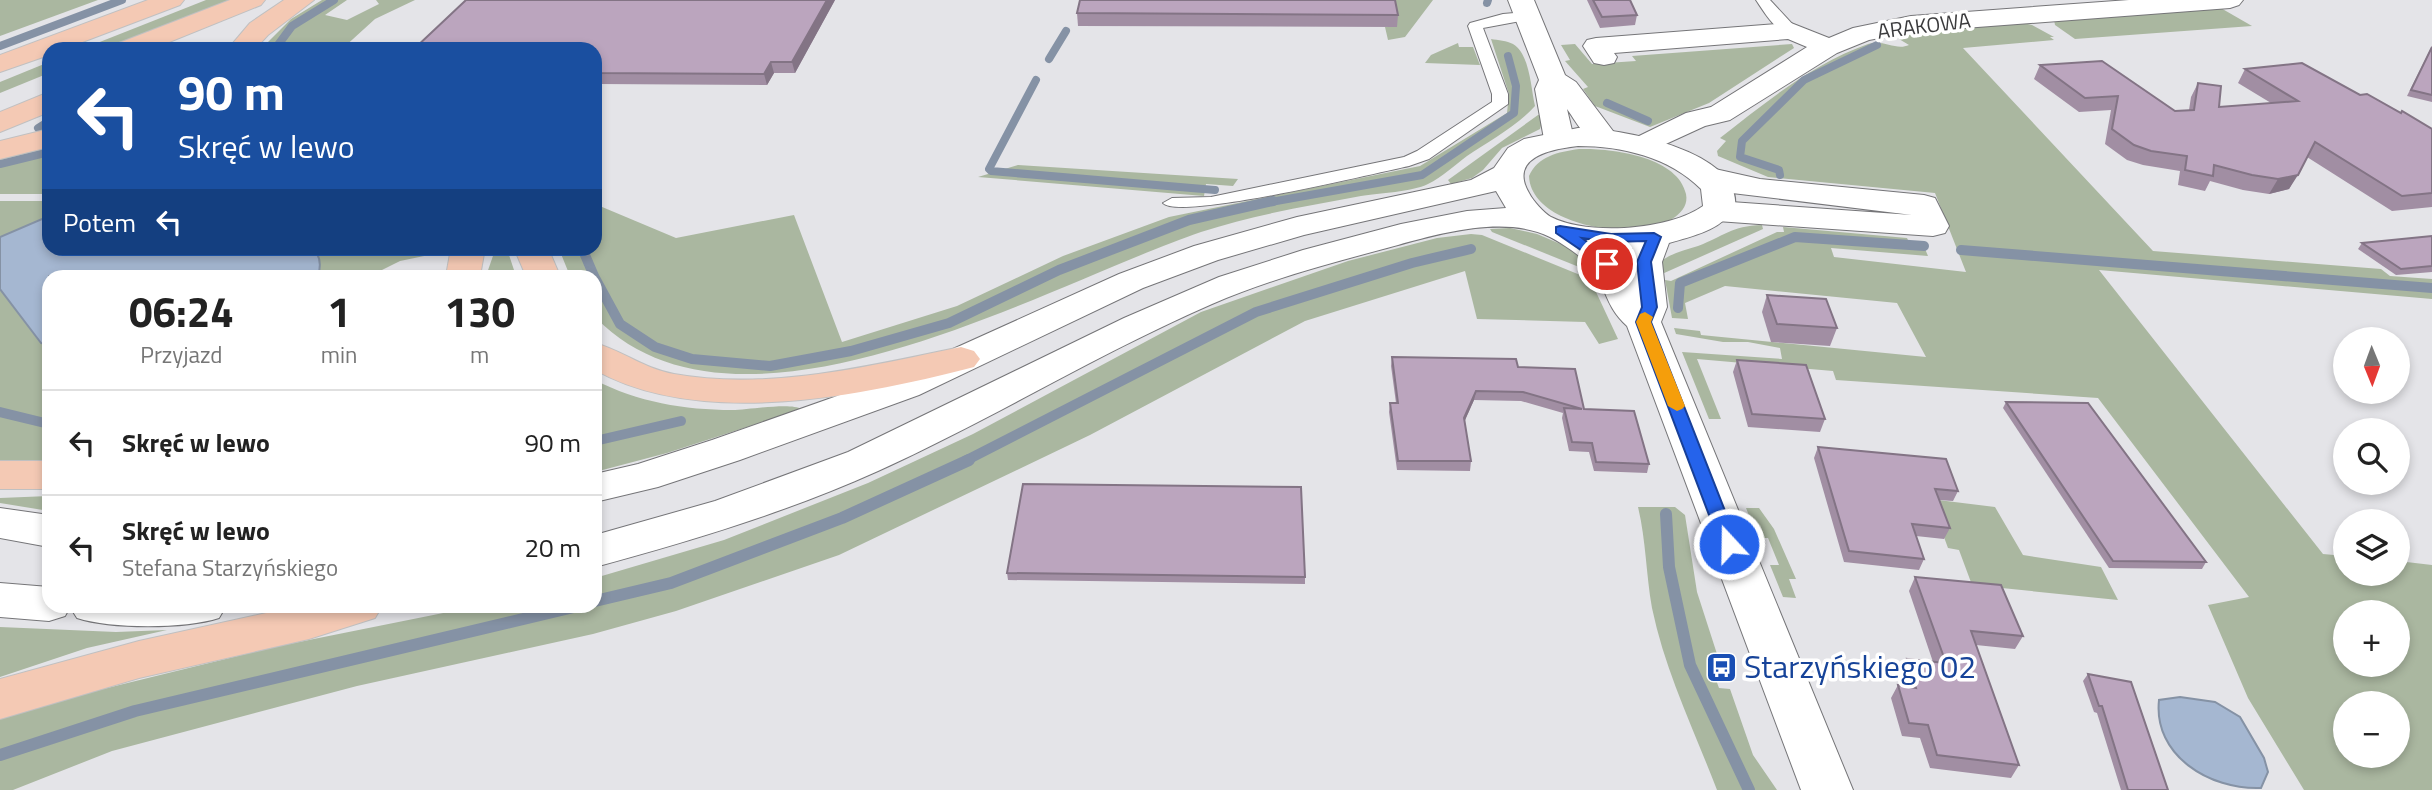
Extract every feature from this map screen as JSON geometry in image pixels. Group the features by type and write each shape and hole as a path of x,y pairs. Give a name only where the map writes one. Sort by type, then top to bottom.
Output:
{"highway":[{"path":"59,42 171,0"},
{"path":"146,42 255,0"},
{"path":"174,42 255,0"},
{"path":"247,42 259,29 301,0"},
{"path":"0,64 42,48"},
{"path":"0,100 42,83"},
{"path":"0,122 42,104"},
{"path":"0,150 42,140"},
{"path":"602,359 631,374 669,384 740,390 811,387 961,359"},
{"path":"0,475 42,475"},
{"path":"0,699 48,683 225,639 292,626 336,613"}],"street":[{"name":"ARAKOWA","path":"1720,114 1805,59 1862,34 1911,24 2230,0"},
{"path":"1524,8 1553,80 1566,88 1603,137"},
{"path":"1604,57 1596,46 1791,31 1828,47"},
{"path":"1553,80 1549,89 1559,139"},
{"path":"1644,145 1696,119 1720,114 1720,121 1696,170"},
{"path":"602,486 643,477 905,386 1131,281 1206,253 1297,228 1480,187 1505,174 1512,161 1527,149 1559,139 1603,137 1644,145 1732,184 1924,205 1933,226 1717,211 1680,230 1654,237 1611,238 1548,225 1493,218 1417,231 1266,272 1180,305 1016,388 865,460 794,490 720,516 602,549"},
{"path":"1696,170 1718,193 1720,202 1717,211"},
{"path":"1505,174 1507,186 1517,202 1548,225 1590,249 1607,264 1627,307 1643,322 1826,790"},
{"path":"1643,322 1649,307 1644,262 1654,237"},
{"path":"0,523 42,530"},
{"path":"0,600 42,603"}],"lane":[{"path":"1763,0 1780,22 1791,31"},
{"path":"1172,203 1210,202 1380,169 1423,155 1500,104 1500,94 1475,26 1503,18 1524,8"}],"green space":[{"path":"0,0 98,0 0,36"},
{"path":"206,0 229,0 125,42 100,42"},
{"path":"322,0 347,0 325,15 347,20 379,4 376,0 415,0 375,19 350,42 268,42 291,19"},
{"path":"1391,0 1433,0 1405,37 1388,40 1385,27 1397,27"},
{"path":"2219,7 2252,26 2075,39 2055,25 2054,20"},
{"path":"2019,22 2032,25 2054,37 2050,37 2054,40 1963,48 2153,251 2381,269 2390,276 2432,279 2432,299 2099,270 2323,554 2333,555 2333,586 2410,586 2410,562 2432,565 2432,790 2304,790 2248,698 2208,605 2249,597 2098,398 1836,380 1833,371 1697,359 1721,419 1709,419 1682,352 1782,359 1780,348 1676,334 1674,328 1700,331 1701,335 1926,357 1897,303 1725,286 1685,303 1688,319 1672,318 1665,280 1671,281 1777,232 1784,232 1783,227 1907,238 1909,242 1923,244 1928,256 1831,248 1834,257 1966,272 1935,193 1768,177 1718,156 1717,151 1726,141 1720,138 1755,111 1790,85 1847,52 1874,43 1899,47 1909,45 1894,36 1946,31 1942,28"},
{"path":"1491,39 1511,43 1519,49 1526,64 1535,106 1511,127 1428,184 1405,191 1300,207 1221,226 1136,257 979,321 894,350 809,369 729,374 657,358 602,322 602,270 568,270 562,256 602,256 602,207 676,238 794,215 842,342 957,306 1063,256 1169,217 1420,166 1507,113 1509,94"},
{"path":"1458,43 1459,47 1473,47 1480,65 1425,63 1431,55"},
{"path":"1575,44 1592,64 1636,61 1632,56 1792,44 1794,48 1709,103 1650,127 1595,106 1583,89 1588,87 1565,61 1570,60 1561,45"},
{"path":"42,65 42,76 0,93 0,82"},
{"path":"1538,115 1544,115 1540,129 1502,148 1483,170 1472,178 1451,184 1448,180"},
{"path":"42,147 42,194 0,194 0,156"},
{"path":"1579,149 1608,150 1657,163 1680,181 1686,194 1684,207 1675,217 1659,225 1638,229 1590,226 1567,219 1548,208 1534,194 1529,176 1543,159"},
{"path":"1018,165 1238,179 1233,186 1206,184 1204,196 978,177"},
{"path":"0,201 42,201 42,219 0,237"},
{"path":"1762,225 1763,229 1662,274 1657,265 1671,255 1735,229"},
{"path":"1510,228 1537,234 1577,251 1596,271 1589,271 1490,229"},
{"path":"1482,235 1590,279 1618,339 1599,344 1585,322 1477,319 1465,271 1305,321 1090,435 839,555 676,611 593,634 357,686 112,751 13,790 0,790 0,718 103,689 279,646 443,613 602,613 602,576 724,540 868,483 973,434 1201,312 1348,261 1437,238"},
{"path":"318,256 424,256 400,261 382,270 320,270"},
{"path":"493,256 509,256 514,270 488,270"},
{"path":"0,289 42,343 42,463 0,461"},
{"path":"602,384 644,399 679,406 732,410 779,406 802,409 667,453 602,470"},
{"path":"42,496 42,510 0,503 0,498"},
{"path":"1930,499 1995,507 2023,555 2101,567 2118,600 1972,585 1959,550 1948,548"},
{"path":"1638,507 1675,507 1685,515 1697,592 1717,654 1707,655 1719,688 1730,689 1753,755 1777,790 1717,790 1672,677 1658,631 1652,608"},
{"path":"1746,508 1759,508 1774,529 1796,579 1789,579 1796,598 1783,597 1770,565 1779,565 1768,538 1758,538"},
{"path":"0,627 116,632 167,630 87,648 0,677"}],"water":[{"path":"42,219 42,256 318,256 320,265 319,270 42,270 42,343 0,289 0,237"},
{"path":"2180,697 2215,702 2240,717 2264,758 2268,772 2261,788 2222,783 2204,776 2175,753 2165,737 2160,720 2159,700"}],"building":[{"path":"466,0 827,0 792,62 771,62 764,74 602,73 602,42 421,42"},
{"path":"1080,0 1395,0 1398,15 1077,13"},
{"path":"1593,0 1630,0 1637,15 1602,17"},
{"path":"2432,47 2432,95 2411,90"},
{"path":"2102,61 2175,111 2194,110 2198,83 2221,86 2219,107 2298,101 2245,69 2302,63 2360,95 2367,94 2401,113 2402,111 2432,129 2432,193 2402,196 2315,142 2298,175 2278,179 2214,165 2213,176 2185,170 2187,156 2151,151 2134,145 2112,129 2118,96 2085,98 2040,65"},
{"path":"2432,236 2432,266 2401,269 2362,243"},
{"path":"1767,295 1826,299 1837,328 1777,324"},
{"path":"1392,357 1516,359 1518,367 1575,369 1584,409 1634,411 1649,464 1596,462 1592,443 1572,442 1564,408 1582,409 1523,392 1476,391 1464,418 1471,461 1398,461 1390,403 1398,403"},
{"path":"1737,360 1806,365 1825,419 1752,414"},
{"path":"2006,402 2088,403 2206,562 2113,561"},
{"path":"1818,447 1946,459 1958,491 1935,489 1950,528 1912,524 1924,559 1849,551"},
{"path":"1023,484 1301,487 1305,577 1007,573"},
{"path":"1915,577 2001,585 2023,636 1971,631 2019,765 1937,755 1928,725 1909,723 1898,685 1916,688 1907,659 1946,663"},
{"path":"2088,674 2131,682 2168,790 2128,790 2102,706 2099,706"}],"waterway":[{"path":"0,46 122,0"},
{"path":"280,42 292,26 334,0"},
{"path":"1049,59 1066,31"},
{"path":"1780,175 1779,170 1740,157 1742,141 1804,80 1877,45"},
{"path":"1265,203 1422,175 1514,113 1516,86 1508,56"},
{"path":"1036,80 989,169 991,171 1215,190"},
{"path":"1607,103 1648,121"},
{"path":"38,128 42,125"},
{"path":"0,164 42,154"},
{"path":"602,291 620,324 655,347 692,359 770,366 851,351 949,323 1059,270 1189,220 1273,201"},
{"path":"1678,308 1680,283 1795,237 1924,246"},
{"path":"965,461 1256,312 1412,263 1471,249"},
{"path":"1961,250 2432,288"},
{"path":"585,256 591,270"},
{"path":"0,412 42,422"},
{"path":"602,439 681,421"},
{"path":"602,599 671,583 842,518 969,460"},
{"path":"1666,514 1669,567 1690,665 1749,790"},
{"path":"0,755 135,711 548,613"}],"slow traffic":[{"path":"1645,317 1643,322 1677,406"}],"place":[{"name":"Starzyńskiego 02","path":"1721,667"}],"route":[{"path":"1607,264 1590,249 1560,230 1611,238 1654,237 1644,262 1649,307 1643,322 1729,544"}]}
